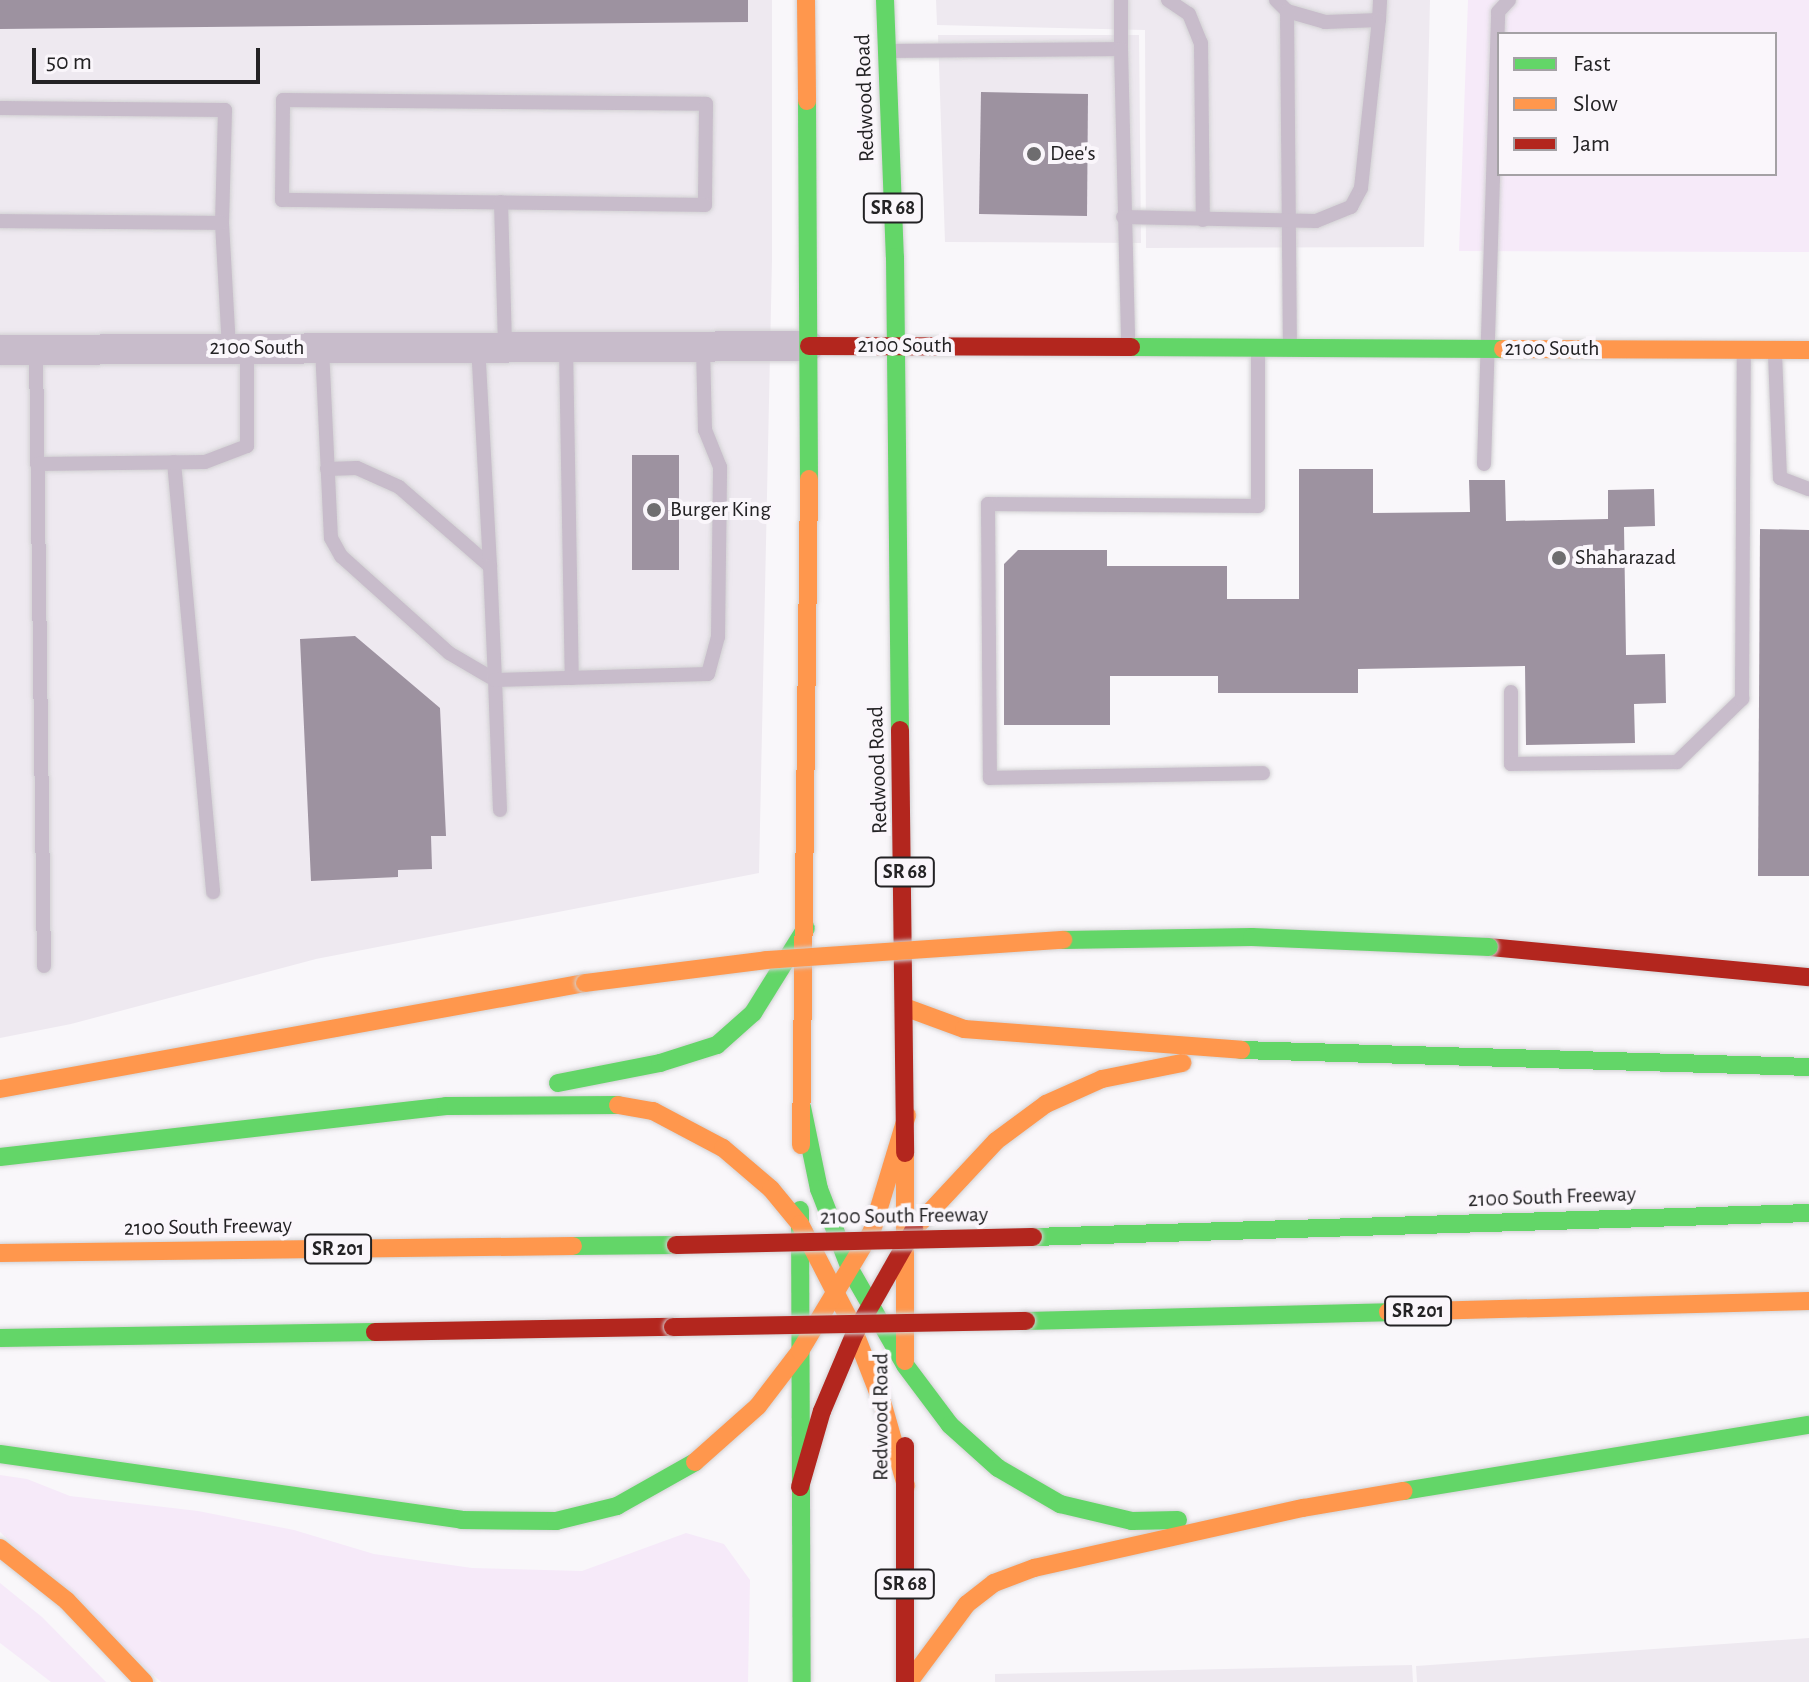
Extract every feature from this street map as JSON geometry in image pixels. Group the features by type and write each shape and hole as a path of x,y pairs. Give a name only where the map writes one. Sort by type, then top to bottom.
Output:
{"main road":[{"path":"802,1682 800,1224 806,928 809,346 806,0"},
{"name":"Redwood Road","path":"885,0 896,346 907,1008 907,1682"},
{"name":"2100 South","path":"809,346 1809,350"},
{"path":"446,1106 660,1063 717,1045 753,1013 806,928"},
{"path":"0,1089 585,983 766,960 1015,941 1252,937 1489,947 1809,977"},
{"path":"907,1008 964,1029 1304,1055 1809,1067"},
{"path":"800,1487 829,1393 869,1304 906,1239 996,1141 1071,1091 1165,1065 1304,1055"},
{"path":"0,1157 446,1106 597,1101 653,1111 723,1148 771,1189 800,1224 839,1292 906,1486"},
{"path":"802,1107 819,1189 851,1271 905,1365 970,1446 1030,1490 1060,1504 1132,1521 1303,1508"},
{"path":"0,1454 461,1520 556,1521 617,1506 689,1467 741,1424 800,1351 851,1271 880,1211 907,1115"},
{"name":"2100 South Freeway","path":"0,1253 676,1245 1809,1213"},
{"name":"SR 201","path":"0,1338 1026,1321 1809,1301"},
{"path":"907,1682 967,1604 1015,1574 1303,1508 1809,1425"},
{"path":"0,1548 67,1601 144,1682"}],"street":[{"name":"2100 South","path":"0,350 809,346"}],"lane":[{"path":"1121,0 1123,217 1128,345"},
{"path":"1168,0 1189,14 1201,43 1203,220"},
{"path":"1123,217 1286,220 1338,216 1351,207 1361,188 1380,0"},
{"path":"1497,32 1498,12 1509,0"},
{"path":"1290,346 1281,6 1325,22 1379,20"},
{"path":"1484,464 1485,348 1497,38"},
{"path":"887,51 1121,49"},
{"path":"283,100 706,104 705,205 501,202 282,200 283,100"},
{"path":"0,108 225,110 222,223 247,446 205,462 37,464"},
{"path":"500,810 490,566 491,347 501,202"},
{"path":"0,221 222,223"},
{"path":"322,348 331,538 341,556 449,653 495,680 708,674 718,637 720,467 705,430 703,346"},
{"path":"1258,346 1258,506 988,504 990,778 1263,773"},
{"path":"566,347 572,678"},
{"path":"36,349 44,966"},
{"path":"1511,692 1511,764 1677,762 1742,699 1744,349"},
{"path":"1775,349 1780,478 1809,489"},
{"path":"174,462 213,892"},
{"path":"327,469 357,468 399,487 490,566"}],"shaded area":[{"path":"0,0 772,0 772,260 759,873 316,959 71,1024 0,1038"},
{"path":"936,0 1430,0 1424,247 1146,248 1145,30 937,25"},
{"path":"1468,0 1809,0 1809,252 1459,251"},
{"path":"938,35 1139,35 1141,243 945,242"},
{"path":"0,1475 27,1479 70,1496 198,1511 294,1530 374,1554 472,1568 582,1571 686,1533 724,1544 750,1580 748,1682 161,1682 0,1532"},
{"path":"0,1583 42,1617 106,1682 51,1682 0,1643"},
{"path":"1809,1638 1809,1682 1417,1682 1416,1666"},
{"path":"1412,1665 1413,1682 995,1682 995,1674"}],"building":[{"path":"0,0 748,0 748,22 0,29"},
{"name":"Dee's","path":"981,92 1088,94 1087,216 979,214"},
{"path":"632,455 679,455 679,570 632,570"},
{"path":"1299,469 1373,469 1373,513 1470,512 1469,480 1505,480 1506,521 1608,519 1608,490 1654,489 1655,526 1624,527 1626,655 1665,654 1666,703 1634,704 1635,743 1526,745 1525,666 1358,669 1358,693 1218,693 1218,676 1110,676 1110,725 1004,725 1004,564 1018,550 1107,550 1107,566 1227,566 1227,599 1299,599"},
{"path":"1760,529 1809,530 1809,876 1758,876"},
{"path":"355,636 440,708 446,836 431,836 432,869 398,870 398,877 311,881 300,639"}],"traffic: fast":[{"path":"885,0 895,257 900,730"},
{"path":"807,101 809,479"},
{"path":"1131,347 1503,349"},
{"path":"558,1083 660,1063 717,1045 753,1013 806,928"},
{"path":"1063,940 1252,937 1489,947"},
{"path":"1241,1050 1809,1067"},
{"path":"0,1157 446,1106 618,1105"},
{"path":"802,1107 819,1189 851,1271 905,1365 950,1425 998,1468 1060,1504 1132,1521 1178,1520"},
{"path":"800,1210 802,1682"},
{"path":"1033,1237 1809,1213"},
{"path":"573,1246 676,1245"},
{"path":"1026,1321 1388,1312"},
{"path":"0,1338 375,1332"},
{"path":"1404,1491 1809,1425"},
{"path":"0,1454 461,1520 556,1521 617,1506 695,1462"}],"traffic: slow":[{"path":"806,0 807,101"},
{"path":"1503,349 1809,350"},
{"path":"801,1145 809,479"},
{"path":"585,983 766,960 1063,940"},
{"path":"0,1089 585,983"},
{"path":"907,1008 964,1029 1241,1050"},
{"path":"914,1229 996,1141 1046,1104 1102,1079 1182,1063"},
{"path":"618,1105 653,1111 723,1148 771,1189 800,1224 851,1323 883,1405 906,1486"},
{"path":"695,1462 758,1406 800,1351 872,1231 907,1115"},
{"path":"905,1153 905,1361"},
{"path":"0,1253 573,1246"},
{"path":"1388,1312 1809,1301"},
{"path":"909,1682 967,1604 994,1583 1034,1568 1303,1508 1404,1491"},
{"path":"0,1548 67,1601 144,1682"}],"traffic: jam":[{"path":"809,346 1131,347"},
{"path":"900,730 905,1153"},
{"path":"1489,947 1809,977"},
{"path":"800,1487 822,1411 855,1333 914,1229"},
{"path":"676,1245 1033,1237"},
{"path":"673,1327 1026,1321"},
{"path":"375,1332 673,1327"},
{"path":"905,1446 905,1682"}],"place":[{"name":"Dee's","path":"1034,154"},
{"name":"Burger King","path":"654,510"},
{"name":"Shaharazad","path":"1559,558"}]}
